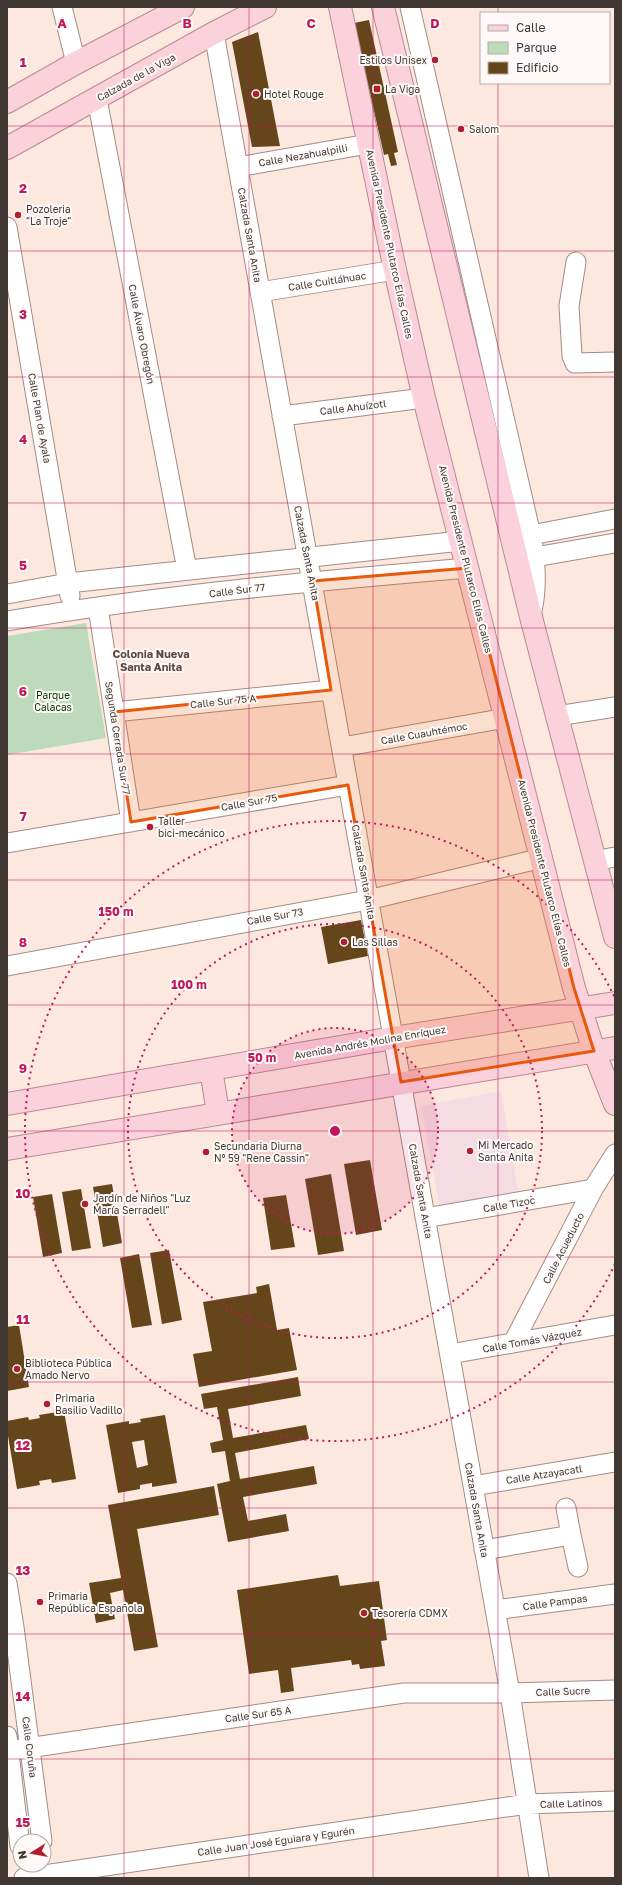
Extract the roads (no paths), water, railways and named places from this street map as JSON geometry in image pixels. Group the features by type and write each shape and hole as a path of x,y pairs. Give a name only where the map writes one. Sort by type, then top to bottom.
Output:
{"main road":[{"path":"7,102 76,63 183,7"},
{"name":"Calzada de la Viga","path":"7,148 214,33 265,7"},
{"name":"Avenida Presidente Plutarco Elías Calles","path":"340,7 395,270 424,398 580,1008 605,1049 615,1104"},
{"path":"383,7 531,617 615,937"},
{"name":"Avenida Andrés Molina Enríquez","path":"7,1104 393,1038 615,1003"},
{"path":"7,1149 605,1049"},
{"path":"211,1069 218,1113"}],"street":[{"path":"62,7 76,63"},
{"path":"410,7 532,535 535,557 536,595 531,617"},
{"name":"Calzada Santa Anita","path":"214,33 313,581 368,900 510,1693 538,1878"},
{"name":"Calle Álvaro Obregón","path":"97,98 187,570"},
{"name":"Calle Nezahualpilli","path":"238,167 368,144"},
{"name":"Calle Plan de Ayala","path":"7,227 72,610"},
{"path":"576,262 569,306 572,356 575,363 615,362"},
{"name":"Calle Cuitláhuac","path":"260,292 395,270"},
{"name":"Calle Ahuízotl","path":"282,416 424,398"},
{"path":"532,535 615,519"},
{"path":"7,594 68,583 461,541"},
{"path":"535,557 615,543"},
{"name":"Calle Sur 77","path":"7,621 72,610 313,581 468,568"},
{"name":"Segunda Cerrada Sur 77","path":"98,607 131,822"},
{"name":"Calle Sur 75 A","path":"114,712 331,690"},
{"path":"557,716 615,707"},
{"name":"Calle Cuauhtémoc","path":"342,748 506,718"},
{"name":"Calle Sur 75","path":"7,843 348,785"},
{"path":"594,861 615,857"},
{"name":"Calle Sur 73","path":"7,966 368,900 542,858"},
{"name":"Calle Acueducto","path":"513,1343 593,1189 615,1154"},
{"name":"Calle Tizoc","path":"426,1218 593,1189"},
{"name":"Calle Tomás Vázquez","path":"450,1354 615,1325"},
{"name":"Calle Atzayacatl","path":"473,1486 615,1462"},
{"path":"566,1508 578,1567"},
{"path":"484,1550 571,1535"},
{"name":"Calle Coruña","path":"7,1583 41,1833"},
{"name":"Calle Pampas","path":"495,1610 615,1594"},
{"name":"Calle Sucre","path":"510,1693 615,1690"},
{"name":"Calle Sur 65 A","path":"8,1746 30,1747 404,1693 510,1693"},
{"path":"8,1746 18,1833"},
{"name":"Calle Latinos","path":"527,1804 615,1801"},
{"name":"Calle Juan José Eguiara y Egurén","path":"52,1870 527,1804"},
{"name":"Calle Juan José Eguiara y Egurén","path":"24,1878 39,1873"}],"place":[{"name":"Estilos Unisex","path":"435,60"},
{"name":"La Viga","path":"377,89"},
{"name":"Hotel Rouge","path":"256,94"},
{"name":"Salom","path":"461,129"},
{"name":"Pozoleria \"La Troje\"","path":"18,215"},
{"name":"Taller bici-mecánico","path":"150,827"},
{"name":"Las Sillas","path":"344,942"},
{"name":"Mi Mercado Santa Anita","path":"470,1151"},
{"name":"Secundaria Diurna N° 59 \"Rene Cassin\"","path":"206,1152"},
{"name":"Jardín de Niños \"Luz María Serradell\"","path":"85,1204"},
{"name":"Biblioteca Pública Amado Nervo","path":"17,1369"},
{"name":"Primaria Basilio Vadillo","path":"47,1404"},
{"name":"Primaria República Española","path":"40,1602"},
{"name":"Tesorería CDMX","path":"364,1613"}],"district":[{"name":"Colonia Nueva Santa Anita","path":"151,660"}],"park label":[{"name":"Parque Calacas","path":"53,700"}]}
